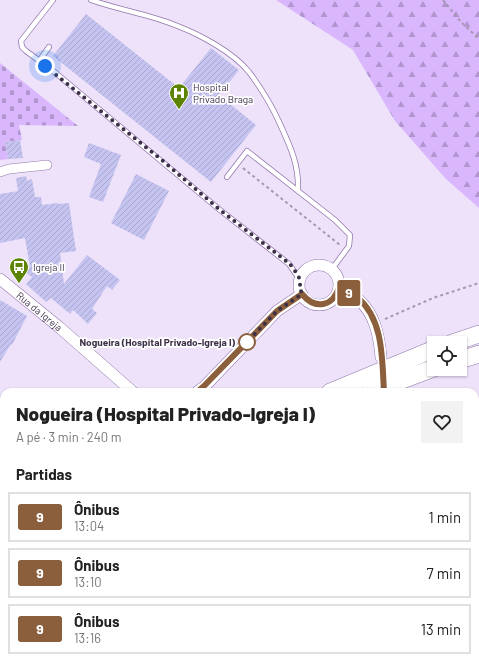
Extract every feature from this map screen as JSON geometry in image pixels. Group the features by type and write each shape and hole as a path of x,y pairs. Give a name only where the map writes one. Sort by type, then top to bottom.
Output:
{"highway":[{"path":"467,338 479,334"},
{"path":"340,388 427,352"},
{"path":"467,358 479,354"},
{"path":"381,388 427,371"}],"street":[{"path":"0,172 9,169 47,165"},
{"path":"319,265 332,269 339,281 339,287 334,298 323,304 311,302 302,294 300,290 300,280 302,274 307,269 319,265"},
{"name":"Rua da Igreja","path":"0,278 53,322 127,388"},
{"path":"339,287 358,298 371,314 379,339 381,357"},
{"path":"202,388 277,311 302,294"}],"lane":[{"path":"53,0 21,42 23,49 163,161 220,210 290,264 300,280"},
{"path":"91,0 176,25 211,42 232,56 248,71 276,116 294,154 298,190"},
{"path":"39,61 49,47"},
{"path":"227,177 247,151 335,220 350,235 349,246 332,269"}],"path":[{"path":"443,0 461,22 479,39"},
{"path":"238,164 346,251"},
{"path":"375,324 433,298 479,283"}],"green space":[{"path":"276,0 479,0 479,208 446,179 395,121 353,50"},
{"path":"0,63 78,126 19,125 22,140 5,142 8,159 0,160"}],"building":[{"name":"Hospital Privado Braga","path":"86,14 179,88 211,48 239,70 219,95 256,125 211,182 53,56"},
{"path":"20,140 23,158 8,159 5,142"},
{"path":"89,143 121,155 103,202 89,197 101,164 84,157"},
{"path":"136,174 169,191 144,240 111,223"},
{"path":"26,176 27,181 32,179 35,197 41,197 42,205 69,203 76,251 60,253 64,284 87,255 120,280 112,290 107,286 92,309 97,313 88,324 73,310 70,314 51,298 46,302 26,284 32,277 21,269 30,267 25,238 0,243 0,194 18,191 16,178"},
{"path":"0,300 27,316 12,345 11,344 0,362"}],"bus line":[{"name":"9","path":"202,388 277,311 302,294 306,299 317,304 329,302 334,298 339,287 358,298 371,314 379,339 384,388"}],"place":[{"name":"Hospital Privado Braga","path":"179,110"},
{"name":"Igreja II","path":"19,284"},
{"name":"Nogueira (Hospital Privado-Igreja I)","path":"247,342"}],"route":[{"path":"45,66 52,70 108,118 163,161 220,210 290,264 300,280 300,290 302,294 277,311 245,344 247,342"}]}
